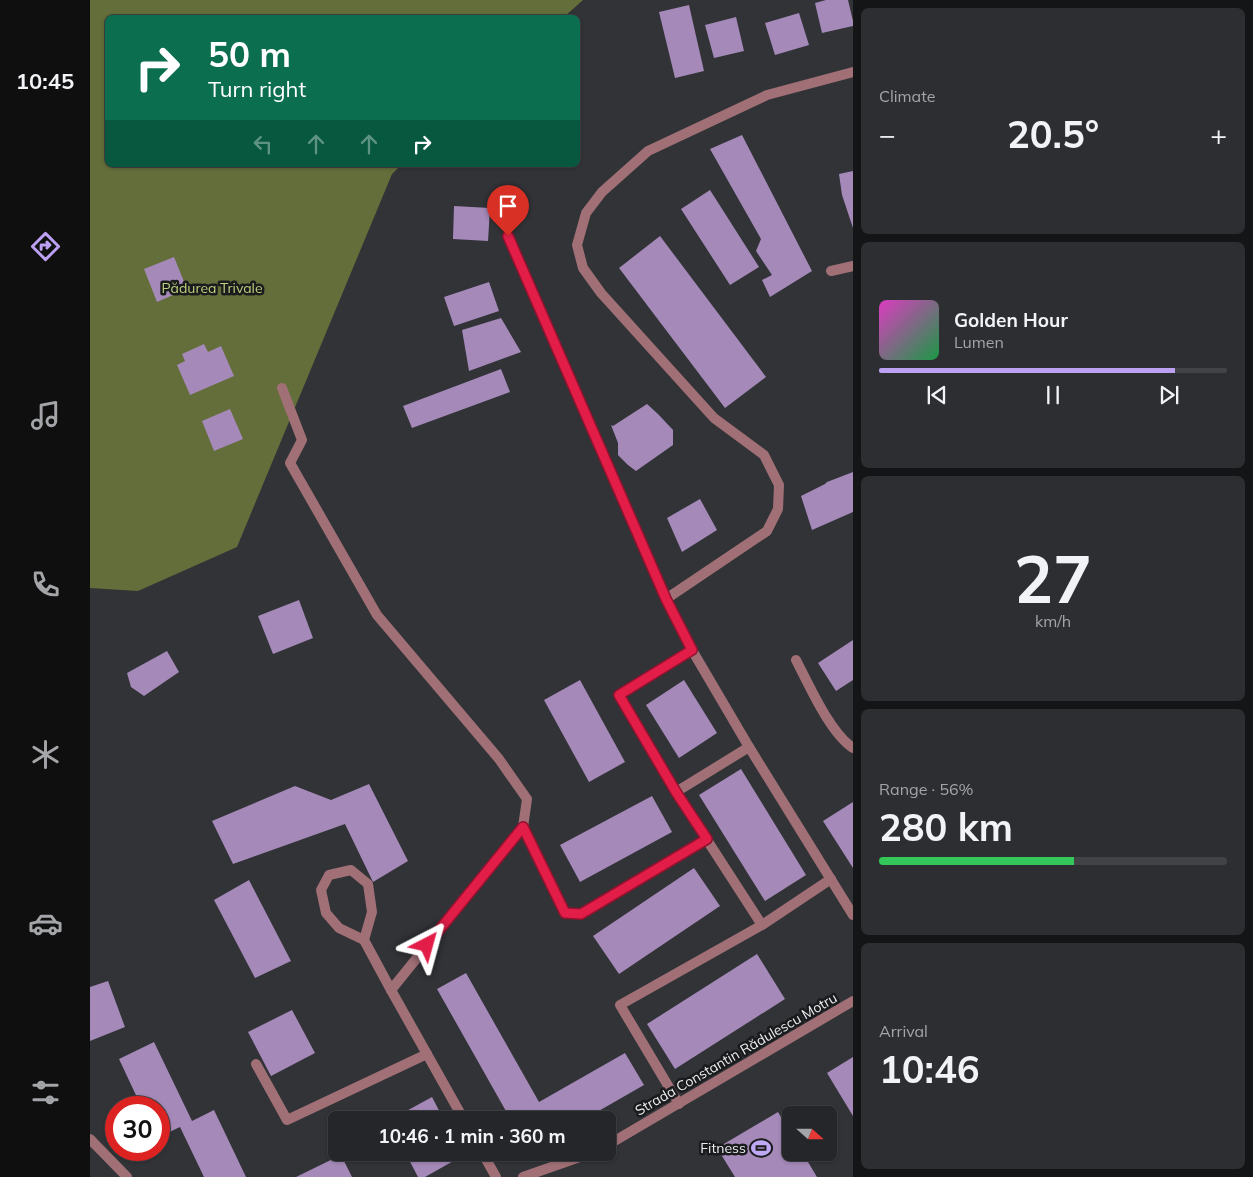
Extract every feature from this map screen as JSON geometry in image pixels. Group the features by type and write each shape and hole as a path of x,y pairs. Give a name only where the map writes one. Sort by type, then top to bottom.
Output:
{"street":[{"path":"666,599 767,531 778,509 779,486 764,455 714,418 596,287 583,268 577,245 586,213 602,192 648,151 767,94 853,72"},
{"path":"508,236 666,599 692,650 749,747 853,915"},
{"path":"831,271 853,266"},
{"path":"282,388 302,440 290,463 377,615 499,759 527,799 523,827 391,990"},
{"path":"692,650 619,695 676,792 762,925"},
{"path":"796,660 826,717 847,744 853,748"},
{"path":"676,792 749,747"},
{"path":"523,827 565,913 581,914 707,839"},
{"path":"364,940 372,912 368,884 351,870 328,875 321,890 326,913 339,928 364,940 459,1111"},
{"path":"679,1104 620,1005 762,925 831,879"},
{"name":"Strada Constantin Rădulescu Motru","path":"616,1140 853,1001"},
{"path":"256,1064 287,1120 426,1054"},
{"path":"90,1139 127,1177"},
{"path":"487,1161 496,1177"},
{"path":"523,1177 568,1161"}],"green space":[{"name":"Pădurea Trivale","path":"90,0 583,0 566,15 105,15 105,167 399,167 392,174 237,547 138,591 90,588"}],"building":[{"path":"826,0 848,0 853,26 822,33 815,3"},
{"path":"689,5 704,71 675,78 659,12"},
{"path":"799,13 809,45 775,55 765,23"},
{"path":"736,17 744,51 714,58 705,25"},
{"path":"742,135 812,271 770,297 762,280 772,275 756,251 761,239 710,149"},
{"path":"853,171 853,228 842,195 839,174"},
{"path":"710,190 759,267 730,285 681,209"},
{"path":"454,206 490,208 488,241 453,239"},
{"path":"660,236 766,377 725,408 619,268"},
{"path":"174,257 187,289 157,302 144,269"},
{"path":"489,282 499,311 454,326 444,297"},
{"path":"501,318 521,352 469,371 462,330"},
{"path":"204,344 208,352 221,346 234,376 190,395 177,365 185,361 182,354"},
{"path":"501,369 510,392 412,428 403,406"},
{"path":"647,404 673,430 673,445 636,471 618,455 618,443 611,425 613,426"},
{"path":"230,409 243,439 214,451 202,421"},
{"path":"853,472 853,512 812,530 801,496 827,482"},
{"path":"700,499 717,530 682,552 667,518"},
{"path":"299,600 313,638 273,654 258,616"},
{"path":"853,640 853,680 836,691 818,663"},
{"path":"167,651 179,672 144,696 131,687 127,673"},
{"path":"580,680 625,762 589,782 544,700"},
{"path":"684,680 717,733 679,758 646,705"},
{"path":"741,769 806,875 765,901 699,795"},
{"path":"369,784 408,861 373,882 345,824 233,864 212,821 295,786 331,800"},
{"path":"652,796 672,832 580,882 560,845"},
{"path":"853,802 853,868 823,821"},
{"path":"694,868 720,906 619,974 593,936"},
{"path":"249,880 291,961 255,978 214,900"},
{"path":"757,954 785,999 675,1069 647,1024"},
{"path":"466,973 539,1102 625,1053 644,1085 599,1111 506,1111 437,989"},
{"path":"108,981 125,1027 90,1041 90,987"},
{"path":"292,1010 315,1053 271,1076 248,1032"},
{"path":"154,1042 192,1121 214,1110 246,1177 204,1177 180,1127 170,1132 170,1096 136,1096 119,1059"},
{"path":"853,1057 853,1116 827,1073"},
{"path":"432,1097 439,1111 406,1111"},
{"path":"778,1112 782,1119 782,1161 807,1161 817,1177 735,1177 717,1148"},
{"path":"329,1161 344,1161 352,1177 296,1177"},
{"path":"410,1161 453,1161 425,1177 418,1177"}],"place":[{"name":"Fitness","path":"761,1148"}],"route":[{"path":"427,945 523,827 565,913 581,914 707,839 676,792 619,695 692,650 666,599 508,236"}]}
